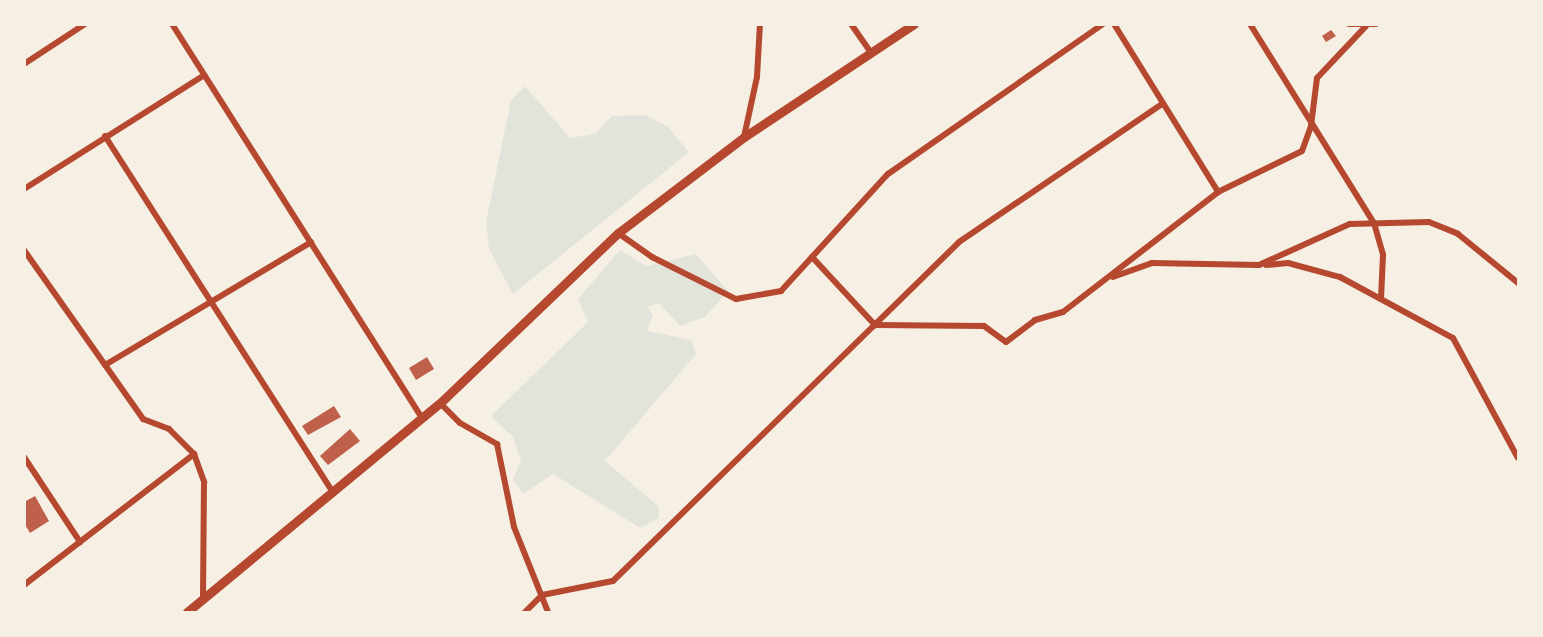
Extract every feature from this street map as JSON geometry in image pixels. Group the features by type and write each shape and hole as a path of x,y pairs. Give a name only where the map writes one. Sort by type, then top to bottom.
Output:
{"main road":[{"path":"187,612 440,403 618,233 744,137 914,24"}],"street":[{"path":"24,64 85,24"},
{"path":"172,24 422,418"},
{"path":"744,137 757,78 761,24"},
{"path":"851,24 871,53"},
{"path":"618,233 652,257 736,299 781,291 888,174 1103,24"},
{"path":"1114,24 1218,192"},
{"path":"1250,24 1311,127 1374,223 1383,255 1381,299"},
{"path":"1349,24 1376,24"},
{"path":"812,257 875,325 984,326 1006,342 1035,320 1063,312 1218,192 1302,151 1311,127 1317,78 1366,26"},
{"path":"24,189 204,75"},
{"path":"525,612 542,595 613,581 959,242 1162,104"},
{"path":"105,136 333,493"},
{"path":"1259,265 1350,224 1429,222 1458,234 1518,283"},
{"path":"105,365 210,299 311,242"},
{"path":"24,250 143,419 169,429 194,454 204,482 203,599"},
{"path":"1104,280 1152,263 1287,263 1340,277 1453,338 1518,458"},
{"path":"440,403 460,423 497,444 514,527 548,612"},
{"path":"24,585 194,454"},
{"path":"24,457 80,542"}],"shaded area":[{"path":"525,86 570,138 595,134 612,116 645,115 667,126 689,152 513,294 489,249 486,222 511,100"},
{"path":"620,250 646,266 696,254 728,291 705,317 680,326 659,303 647,307 653,315 647,331 691,340 696,354 605,461 658,506 659,518 640,528 553,474 523,494 513,480 521,460 513,437 491,416 588,322 578,299"}],"building":[{"path":"1331,30 1336,36 1326,42 1322,36"},
{"path":"427,357 434,369 416,380 409,368"},
{"path":"334,406 341,417 308,435 302,426"},
{"path":"350,429 360,441 328,465 320,456"},
{"path":"35,496 49,521 30,533 24,523 24,502"}]}
